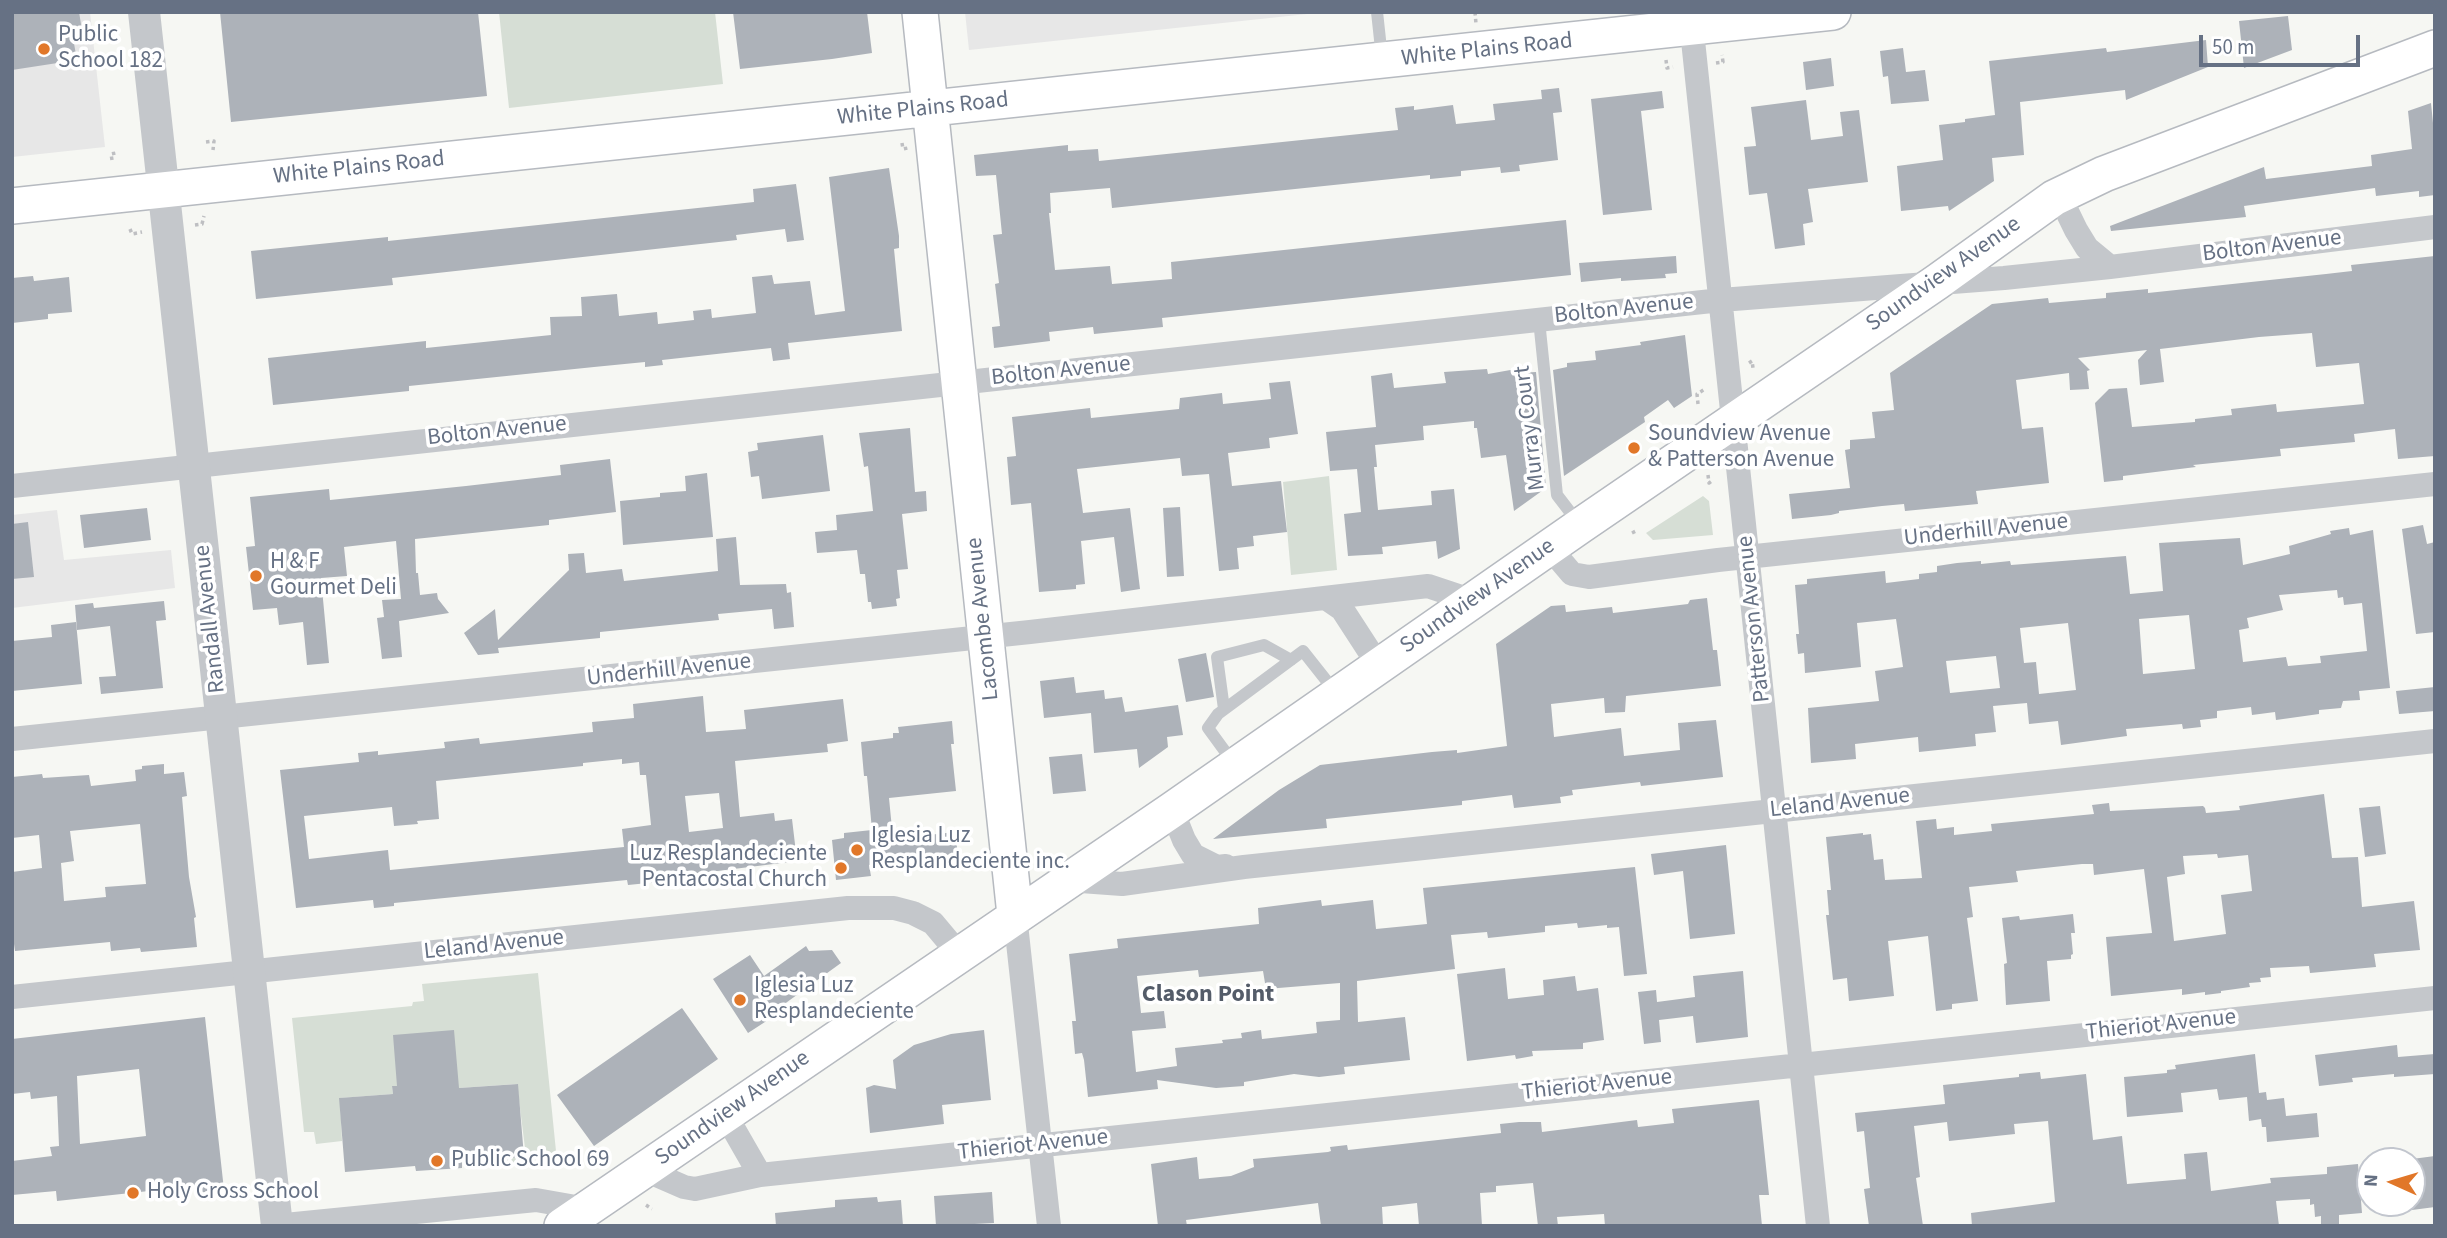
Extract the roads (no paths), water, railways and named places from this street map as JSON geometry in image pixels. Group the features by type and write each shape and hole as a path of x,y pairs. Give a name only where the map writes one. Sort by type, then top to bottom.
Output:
{"main road":[{"name":"Lacombe Avenue","path":"920,12 1016,915"},
{"name":"White Plains Road","path":"12,206 1382,62 1691,20 1833,12"},
{"name":"Soundview Avenue","path":"574,1217 1172,810 2059,195 2104,174 2435,48"}],"street":[{"name":"Randall Avenue","path":"144,12 276,1226"},
{"name":"Patterson Avenue","path":"1691,20 1818,1226"},
{"path":"2059,195 2087,248 2110,267"},
{"name":"Bolton Avenue","path":"12,486 194,464 1721,300 2110,267 2435,227"},
{"name":"Underhill Avenue","path":"1549,547 1572,573 1589,578 1748,556 2435,484"},
{"name":"Underhill Avenue","path":"12,739 986,637 1428,586 1473,601"},
{"path":"1326,598 1342,609 1379,666"},
{"name":"Leland Avenue","path":"1067,880 1122,884 1244,866 2435,741"},
{"name":"Leland Avenue","path":"1172,810 1193,855 1217,866 1244,866"},
{"name":"Leland Avenue","path":"12,997 859,908 894,908 913,913 933,923 959,954"},
{"name":"Lacombe Avenue","path":"1016,915 1049,1226"},
{"name":"Thieriot Avenue","path":"645,1170 695,1189 760,1175 2435,998"},
{"path":"725,1114 760,1175"},
{"path":"276,1226 474,1216 536,1200 574,1217"}],"lane":[{"path":"1377,12 1382,62"},
{"name":"Murray Court","path":"1539,320 1558,495 1580,526"},
{"path":"1224,709 1217,657 1264,645 1290,660"},
{"path":"1236,765 1208,728 1224,709 1290,660 1303,651 1337,695"}],"place":[{"name":"Public School 182","path":"44,49"},
{"name":"Soundview Avenue & Patterson Avenue","path":"1634,448"},
{"name":"H & F Gourmet Deli","path":"256,576"},
{"name":"Iglesia Luz Resplandeciente inc.","path":"857,850"},
{"name":"Luz Resplandeciente Pentacostal Church","path":"841,868"},
{"name":"Iglesia Luz Resplandeciente","path":"740,1000"},
{"name":"Public School 69","path":"437,1161"},
{"name":"Holy Cross School","path":"133,1193"}],"district":[{"name":"Clason Point","path":"1208,996"}]}
